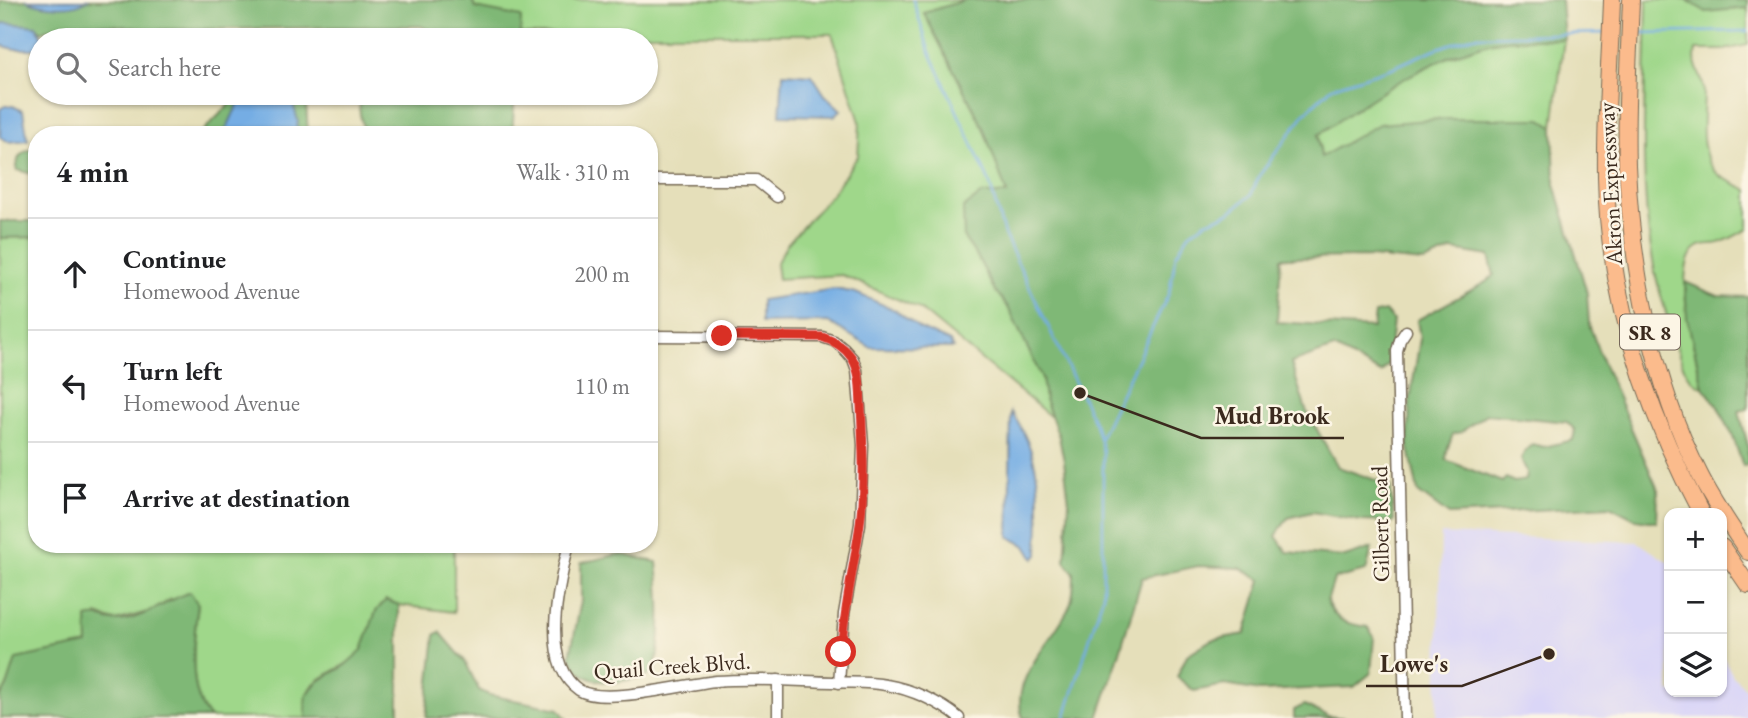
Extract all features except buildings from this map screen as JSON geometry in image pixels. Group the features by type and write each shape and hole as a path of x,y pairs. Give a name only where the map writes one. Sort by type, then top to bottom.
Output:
{"highway":[{"name":"Akron Expressway","path":"1612,0 1606,176 1610,233 1619,292 1634,355 1652,407 1678,469 1698,508"},
{"name":"Akron Expressway","path":"1631,0 1627,163 1630,213 1646,319 1671,405 1700,475 1748,552"},
{"path":"1727,554 1748,585"}],"street":[{"path":"658,180 756,180 777,197"},
{"name":"Gilbert Road","path":"1405,718 1397,351 1406,331"},
{"path":"658,336 822,337 834,341 853,359 859,387 863,480 860,524 844,614 839,682"},
{"name":"Quail Creek Blvd.","path":"567,553 558,592 555,643 561,669 573,685 589,695 613,696 715,681 839,682 887,685 926,698 959,718"},
{"path":"778,680 778,718"}],"shaded area":[{"path":"1441,534 1638,542 1664,560 1664,697 1727,697 1727,665 1733,676 1748,691 1748,718 1437,718"}],"green space":[{"path":"27,0 57,6 74,5 87,0 472,0 475,8 521,17 521,28 135,28 80,24 36,28 0,24 0,1"},
{"path":"472,0 965,0 924,13 983,127 1007,194 964,238 994,289 1008,307 1042,378 1051,417 920,309 842,275 778,279 776,264 787,244 832,194 858,156 860,122 832,34 658,34 658,28 520,28 521,17 475,8"},
{"path":"965,0 1561,0 1564,39 1501,40 1469,49 1423,68 1318,135 1321,157 1379,124 1439,119 1541,119 1553,127 1555,184 1587,293 1589,324 1658,490 1657,522 1635,519 1610,506 1449,515 1418,492 1408,444 1410,400 1420,339 1417,320 1494,275 1489,256 1453,250 1424,262 1370,257 1281,258 1277,322 1373,328 1375,313 1385,311 1393,320 1388,365 1381,373 1334,348 1291,363 1306,410 1338,467 1390,485 1394,522 1361,521 1312,512 1288,518 1276,536 1287,552 1345,557 1372,548 1366,571 1334,579 1327,602 1338,618 1354,625 1368,627 1374,637 1371,673 1354,687 1260,691 1225,685 1194,691 1177,677 1187,655 1211,640 1245,634 1261,580 1240,568 1198,566 1142,578 1098,718 1023,718 1020,703 1028,673 1064,617 1073,593 1074,573 1065,561 1069,502 1064,461 1059,437 1045,399 1042,378 1008,307 994,289 964,238 963,208 982,194 1007,194 983,127 924,13","holes":["1486,414 1567,422 1575,430 1573,440 1544,447 1532,444 1525,451 1521,459 1527,472 1526,480 1514,482 1506,478 1502,482 1446,460 1453,434 1461,432"]},
{"path":"1647,0 1748,0 1748,45 1724,50 1696,50 1695,56 1704,91 1703,136 1707,158 1719,175 1748,190 1748,229 1723,242 1698,247 1690,257 1686,272 1687,314 1703,387 1691,379 1681,360 1659,289 1649,238 1644,171"},
{"path":"1687,0 1748,0 1748,8 1706,12"},
{"path":"1564,39 1553,127 1541,119 1439,119 1321,158 1318,135 1423,68 1469,49 1501,40"},
{"path":"229,105 306,105 307,126 208,126"},
{"path":"360,105 514,105 513,126 362,126"},
{"path":"28,151 28,173 17,170 21,154"},
{"path":"0,221 28,221 28,237 0,238"},
{"path":"28,237 28,553 454,553 454,612 399,605 386,600 377,612 362,650 356,657 310,688 305,698 306,718 210,718 197,694 195,679 194,647 198,604 171,599 154,610 115,621 97,615 88,644 17,659 0,698 0,238"},
{"path":"1685,282 1718,296 1748,297 1748,409 1739,411 1748,446 1748,465 1743,466 1732,434 1717,405 1703,387 1687,318"},
{"path":"619,554 657,562 659,645 654,673 605,682 587,677 570,656 581,601 581,563"},
{"path":"190,592 198,604 194,647 197,694 210,718 0,718 0,698 16,659 88,644 87,618 96,617 111,621 134,618"},
{"path":"386,600 399,605 399,718 306,718 306,696 317,682 343,667 362,650 376,611"},
{"path":"440,632 465,661 479,690 489,695 559,709 566,718 426,718 435,635"},
{"path":"1304,705 1328,716 1347,718 1294,718 1294,710"}],"water":[{"path":"26,0 87,0 73,6 57,7"},
{"path":"0,24 36,26 37,28 28,28 28,49 0,45"},
{"path":"783,73 812,75 825,95 841,110 834,116 780,115"},
{"path":"293,105 297,126 228,126 237,107"},
{"path":"13,106 23,111 28,140 9,142 0,137 0,109"},
{"path":"835,289 856,293 895,310 919,328 950,342 953,348 870,347 828,322 761,323 761,300"},
{"path":"1011,412 1030,447 1038,481 1038,555 1034,559 1026,546 1009,537"}],"waterway":[{"path":"913,0 929,50 989,181 1004,234 1095,424 1103,451 1103,596 1065,718"},
{"path":"1636,33 1748,31"},
{"path":"1100,438 1169,293 1176,255 1189,234 1204,223 1229,213 1251,195 1259,176 1305,113 1332,87 1392,68 1474,36 1605,33"}],"place":[{"name":"Mud Brook","path":"1080,393"},
{"name":"Lowe's","path":"1549,654"}],"route":[{"path":"722,336 822,337 834,341 853,359 859,387 863,480 860,524 851,566 841,652"}]}
